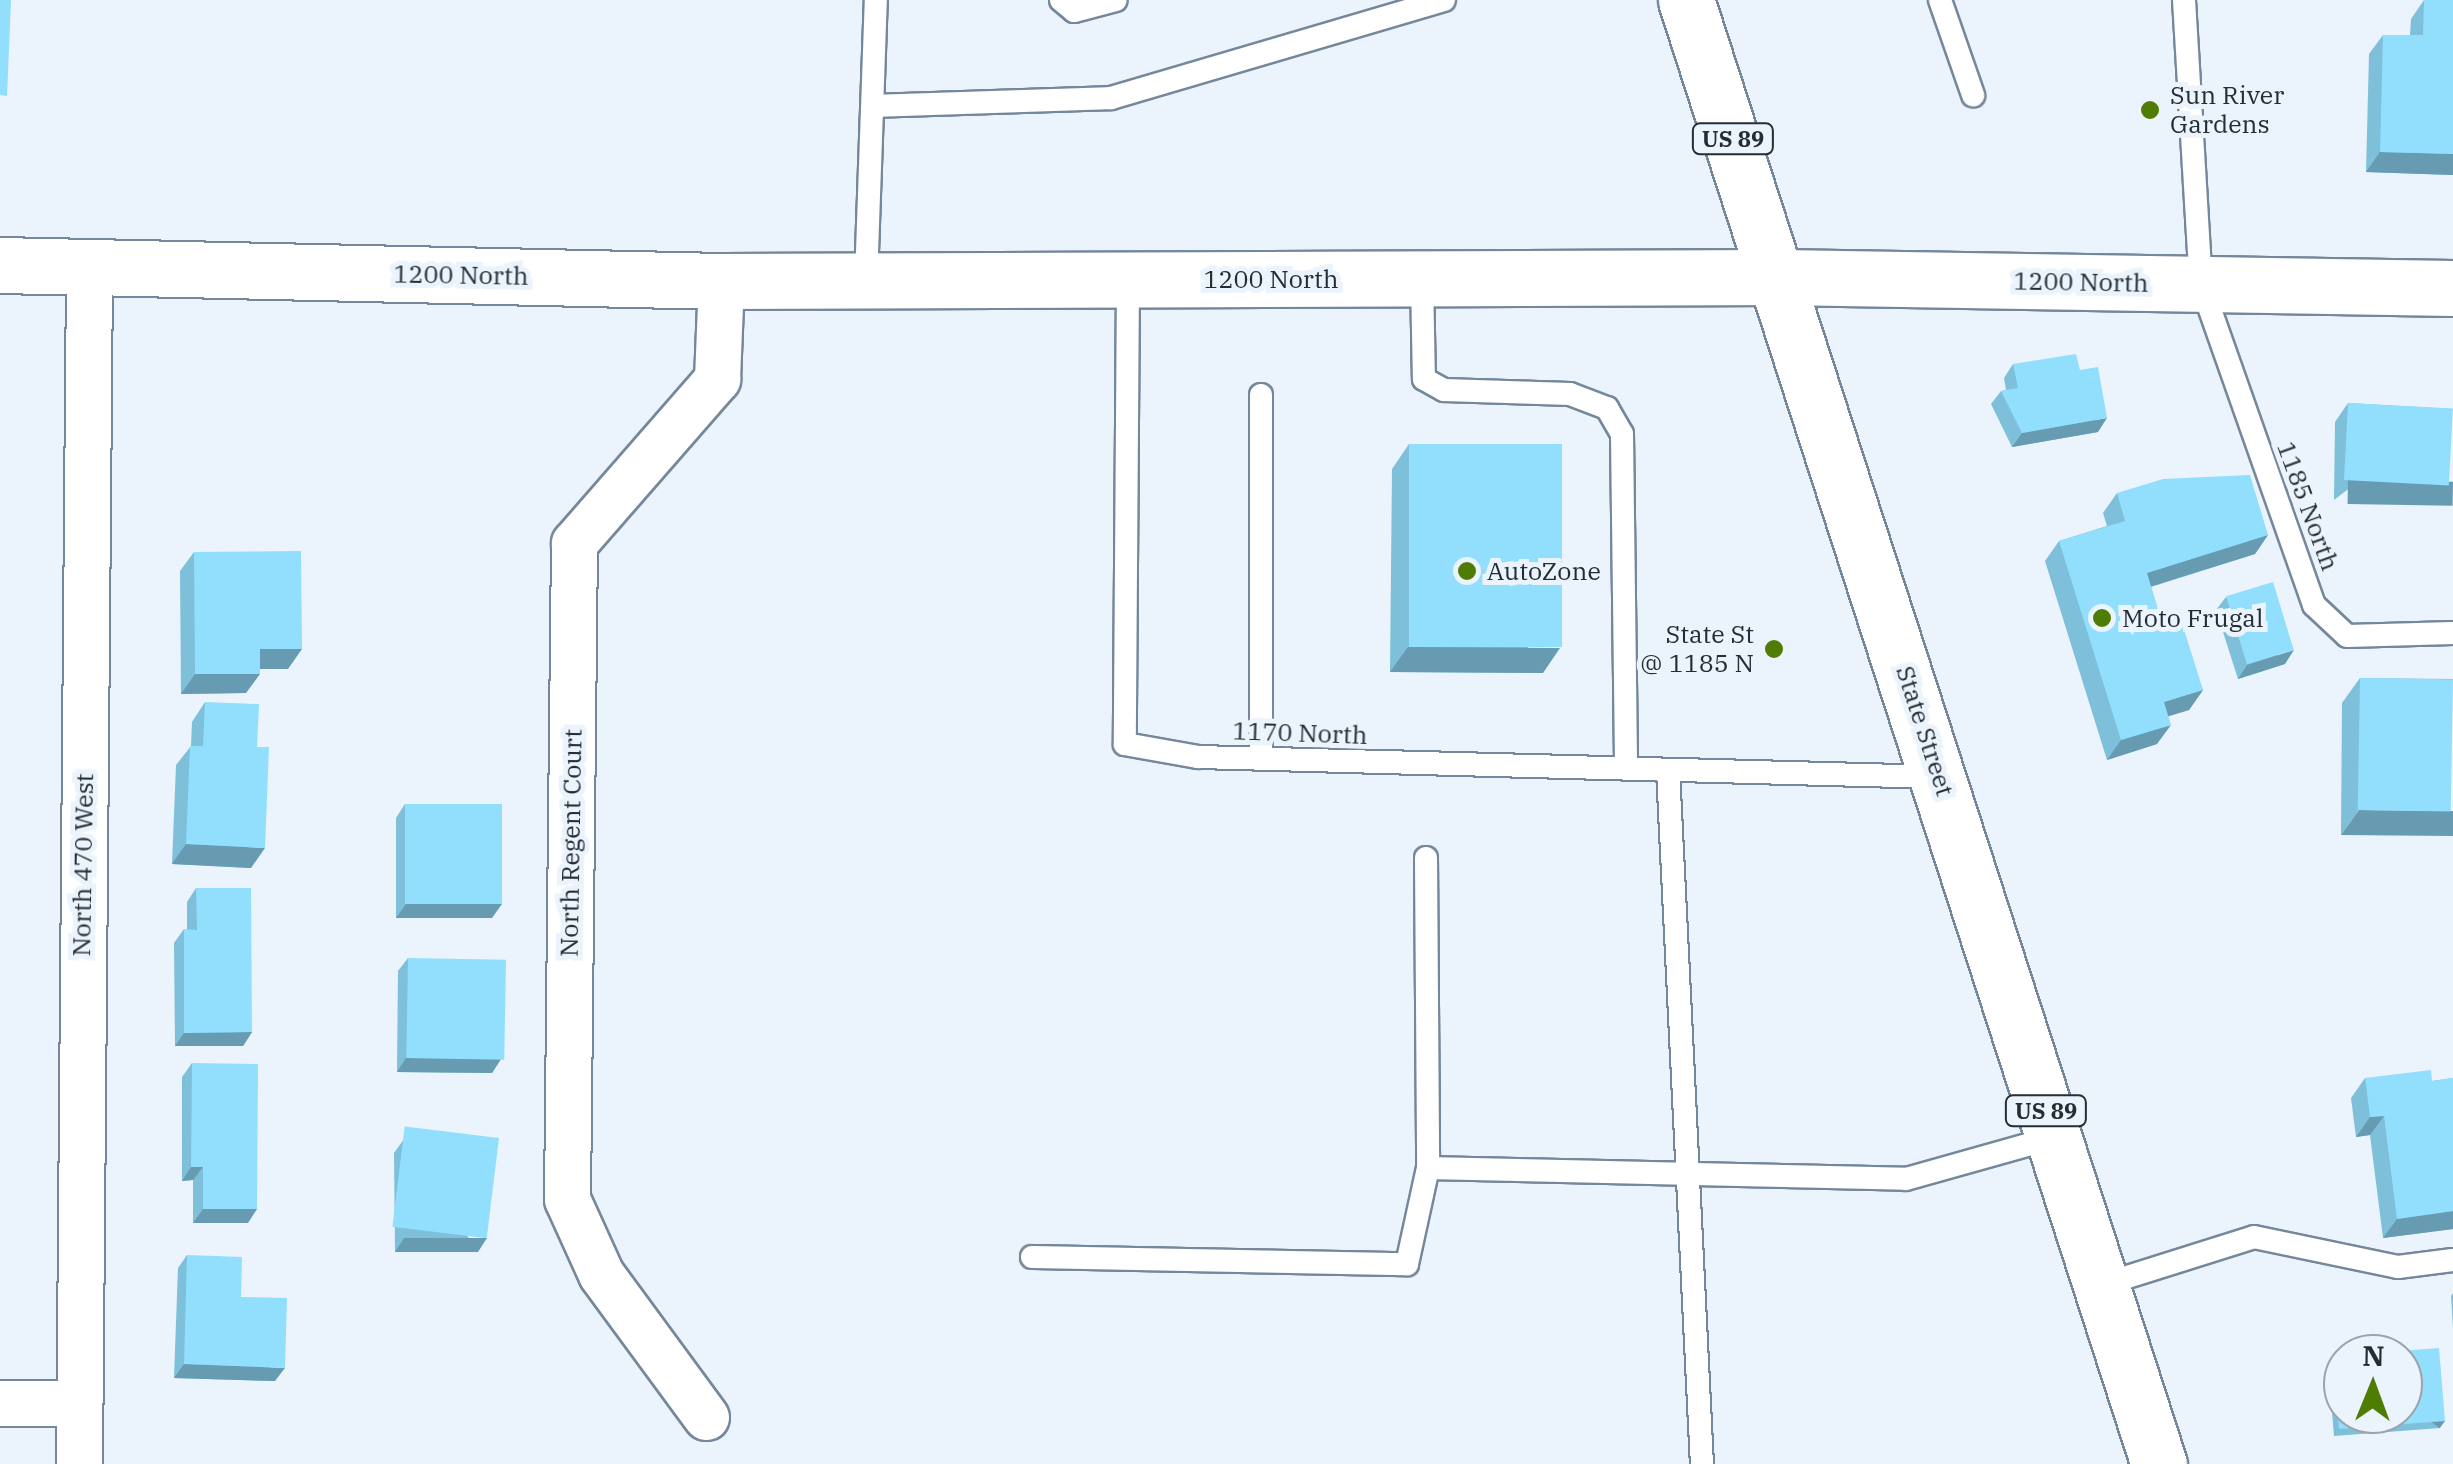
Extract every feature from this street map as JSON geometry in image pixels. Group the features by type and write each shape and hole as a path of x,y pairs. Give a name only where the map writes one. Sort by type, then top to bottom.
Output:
{"street":[{"name":"State Street","path":"1686,0 1780,277 2159,1464"},
{"name":"1200 North","path":"0,265 721,281 1780,277 2200,284 2451,295"},
{"name":"North 470 West","path":"78,1464 90,266"},
{"name":"North Regent Court","path":"706,1417 601,1274 567,1199 574,543 717,379 721,281"},
{"path":"0,1403 78,1403"}],"lane":[{"path":"866,281 876,0"},
{"path":"1061,0 1074,11 1116,0"},
{"path":"875,106 1111,98 1444,0"},
{"path":"1940,0 1973,95"},
{"name":"1185 North","path":"2184,0 2200,284 2314,605 2347,636 2453,633"},
{"path":"1422,279 1424,379 1444,390 1570,394 1607,408 1622,434 1626,769"},
{"name":"1170 North","path":"1128,280 1126,744 1261,759 1939,777"},
{"path":"1261,759 1262,395"},
{"path":"1668,770 1702,1464"},
{"path":"1032,1257 1407,1264 1428,1168 1426,858"},
{"path":"1428,1168 1906,1179 2054,1137"},
{"path":"2102,1285 2254,1238 2398,1267 2453,1260"}],"building":[{"path":"0,0 11,0 7,96 0,95"},
{"path":"2424,0 2453,0 2453,154 2380,152 2383,35 2423,35"},
{"path":"2076,354 2080,370 2098,367 2107,418 2022,433 2001,391 2018,388 2013,364"},
{"path":"2348,403 2453,408 2449,485 2344,480"},
{"name":"AutoZone","path":"1409,444 1562,444 1562,647 1409,647"},
{"name":"Moto Frugal","path":"2250,475 2268,535 2147,573 2164,629 2182,623 2203,690 2164,702 2171,725 2121,740 2059,541 2125,521 2117,493 2163,479"},
{"path":"301,551 302,649 260,649 260,674 195,674 194,552"},
{"path":"2273,582 2294,650 2247,664 2226,596"},
{"path":"2360,678 2453,680 2451,812 2358,810"},
{"path":"205,702 259,704 257,747 269,747 265,848 186,844 190,746 203,746"},
{"path":"405,804 502,804 502,904 405,904"},
{"path":"196,888 251,888 252,1032 184,1033 184,929 197,930"},
{"path":"408,958 506,960 504,1060 406,1058"},
{"path":"192,1063 258,1064 257,1209 203,1209 203,1167 191,1167"},
{"path":"2431,1070 2432,1081 2453,1078 2453,1211 2397,1219 2384,1116 2370,1117 2365,1078"},
{"path":"405,1126 499,1138 487,1238 392,1227"},
{"path":"187,1255 242,1257 241,1297 287,1298 285,1368 184,1364"},
{"path":"2439,1348 2445,1421 2423,1423 2423,1349"}],"place":[{"name":"Sun River Gardens","path":"2150,110"},
{"name":"AutoZone","path":"1467,571"},
{"name":"Moto Frugal","path":"2102,618"},
{"name":"State St @ 1185 N","path":"1774,649"}]}
